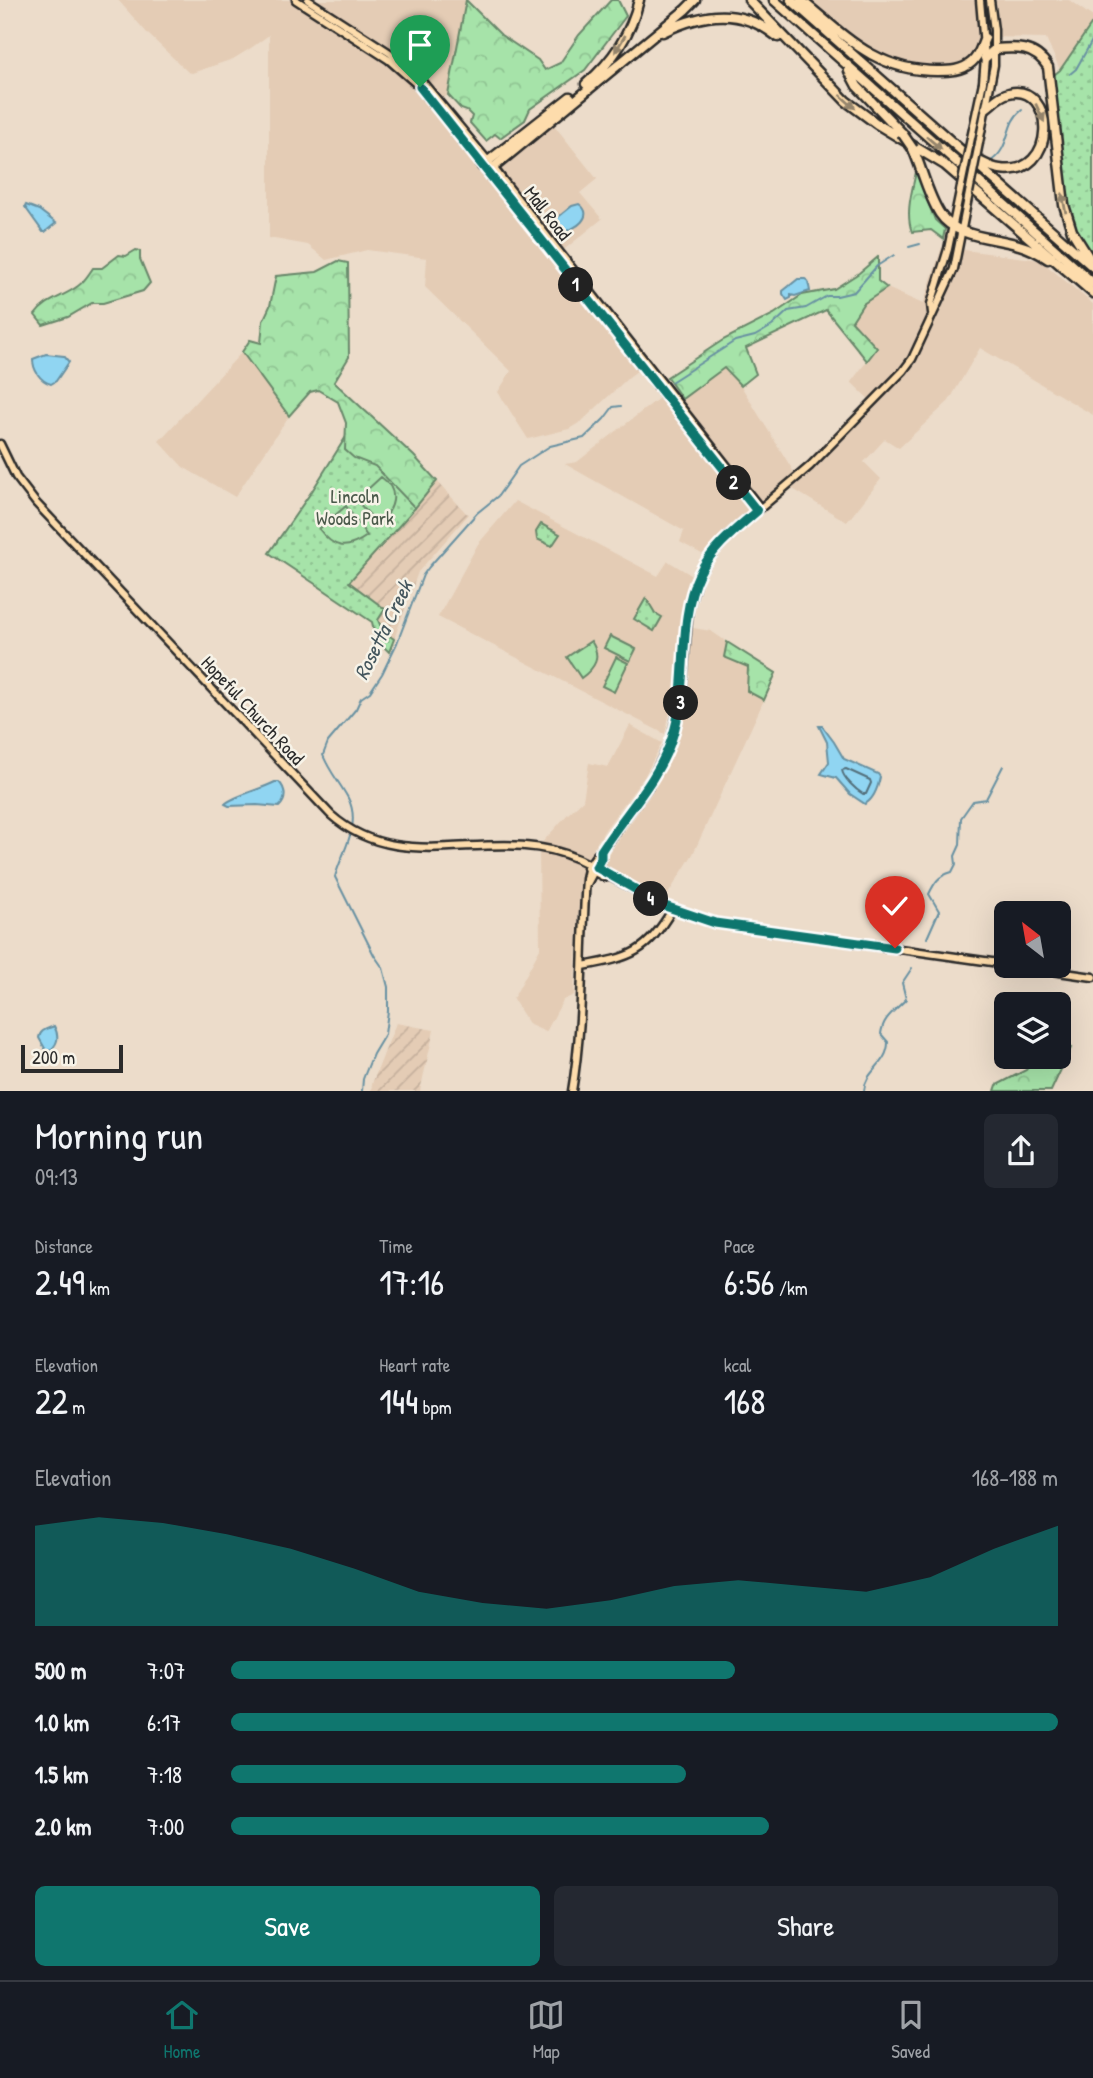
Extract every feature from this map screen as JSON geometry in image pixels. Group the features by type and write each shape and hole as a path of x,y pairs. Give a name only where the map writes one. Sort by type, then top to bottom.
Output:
{"highway":[{"path":"488,167 604,67 619,49 629,30 639,0"},
{"path":"488,167 695,0"},
{"path":"749,0 846,101 956,174 1093,293"},
{"path":"774,0 1093,283"},
{"path":"791,0 1093,265"},
{"path":"802,0 869,54 891,65 911,70 940,71 961,68 976,57 985,38"},
{"path":"651,38 706,16 738,17 775,34 821,76"},
{"path":"985,58 995,49 1026,49 1039,55 1048,67 1064,205 1075,238 1093,265"},
{"path":"846,65 857,86 902,132 913,149 943,218 973,235 1036,251 1083,285"},
{"path":"968,156 995,168 1012,169 1032,159 1042,144 1045,125 1042,112 1027,96 1008,93 986,108"}],"main road":[{"name":"Mall Road","path":"296,0 399,66 488,167"},
{"name":"Mall Road","path":"308,0 400,60 420,79 759,510"},
{"path":"932,313 931,304 948,249 983,82 985,38 980,0"},
{"path":"572,1091 580,1034 587,884 592,868 601,858 601,851 648,787 671,741 681,700 689,608 698,576 722,542 810,466 896,380 912,359 954,269 963,230 992,80 995,49 990,0"},
{"name":"Hopeful Church Road","path":"0,444 16,477 32,498 331,815 361,836 382,844 409,848 519,844 540,846 563,852 604,877 611,877 672,910 715,923 994,962"},
{"path":"583,965 610,961 639,950 656,936 672,910"},
{"path":"1071,974 1093,977"}],"shaded area":[{"path":"118,0 296,0 410,77 642,367 582,421 569,429 528,439 498,392 511,371 425,287 427,258 367,250 326,260 308,245 269,238 269,35 233,59 192,73 148,34"},
{"path":"308,0 466,0 448,95 439,101 400,60"},
{"path":"801,0 1069,0 1093,17 1093,22 1060,70 1046,38 989,37 990,47 980,50 977,57 948,71 883,61"},
{"path":"550,120 597,179 580,193 602,219 560,253 493,168"},
{"path":"942,247 1040,260 1093,304 1093,415 980,348 949,401 899,448 885,439 864,462 881,479 847,522 788,486 760,508 709,558 680,542 684,531 565,464 577,462 668,391 677,402 725,368 741,386 797,477 873,403 851,382 877,348 852,321 863,304 887,288 923,304"},
{"path":"242,352 289,416 235,497 183,467 159,441"},
{"path":"437,481 469,514 418,572 394,639 383,631 378,620 349,582"},
{"path":"515,501 658,576 668,561 691,575 681,611 675,690 665,734 438,617 478,544"},
{"path":"693,628 711,631 727,642 724,657 748,667 747,691 764,700 693,854 665,899 605,867 603,862 648,798 675,748 686,702"},
{"path":"630,725 662,743 644,777 588,857 580,886 574,995 563,1000 546,1032 530,1025 513,999 540,949 539,846 583,800 589,763 608,767"},
{"path":"396,1023 434,1030 420,1091 371,1091 372,1084"}],"green space":[{"path":"466,0 501,35 538,60 545,70 560,63 579,35 611,0 618,0 626,16 585,70 530,109 525,120 500,138 495,134 486,141 470,123 472,116 448,95"},
{"path":"1093,22 1093,263 1069,223 1050,78 1060,70"},
{"path":"916,172 935,220 945,229 943,239 931,230 912,232 909,210"},
{"path":"136,250 140,251 140,259 150,283 143,291 103,303 92,303 68,317 43,325 35,315 44,305 73,290 93,268 102,268 119,255 126,256"},
{"path":"878,257 878,281 887,288 863,304 852,321 877,348 867,361 826,310 746,348 756,374 741,386 724,368 682,399 667,377 723,340 774,314 802,295 834,289"},
{"path":"338,261 348,263 349,357 334,382 437,481 415,508 375,466 354,458 345,450 346,423 338,402 318,390 310,392 289,416 242,352 250,340 261,343 263,321 270,306 276,276 317,272"},
{"name":"Lincoln Woods Park","path":"352,427 415,508 349,582 385,609 378,620 383,631 394,639 389,652 376,639 372,622 269,553"},
{"path":"381,477 391,488 393,500 388,513 378,524 356,500"},
{"path":"346,506 367,536 353,544 341,546 330,541 319,529"},
{"path":"541,524 560,534 552,546 537,539 536,532"},
{"path":"646,598 655,613 662,617 654,631 634,619"},
{"path":"610,636 636,649 630,661 604,648"},
{"path":"591,641 596,652 595,662 581,678 567,657"},
{"path":"727,642 776,673 764,700 747,691 748,667 724,657"},
{"path":"616,657 628,663 614,692 602,686"},
{"path":"1061,1069 1051,1091 995,1091 997,1085 1026,1070"}],"water":[{"path":"579,204 584,209 585,218 578,225 562,232 555,225 557,218"},
{"path":"26,205 39,210 56,223 43,232"},
{"path":"798,279 808,281 810,291 791,295 787,300 783,291"},
{"path":"46,354 64,356 69,362 51,384 40,378 33,363 33,359"},
{"path":"819,726 822,726 844,759 880,777 877,789 865,804 850,794 836,778 821,774 829,762 827,742"},
{"path":"279,782 284,791 279,807 225,804 234,798"},
{"path":"54,1026 57,1041 47,1052 39,1038 44,1030"}],"waterway":[{"name":"Rosetta Creek","path":"1070,74 1076,69 1093,39"},
{"name":"Rosetta Creek","path":"991,161 1002,149 1016,115 1022,110"},
{"name":"Rosetta Creek","path":"909,247 920,244"},
{"name":"Rosetta Creek","path":"671,382 735,341 755,336 772,326 788,311 806,308 827,296 854,292 877,266 894,255"},
{"name":"Rosetta Creek","path":"362,1091 363,1079 373,1054 385,1034 388,987 383,968 335,877 353,818 348,798 323,755 328,742 382,674 423,575 429,567 477,513 498,496 519,466 550,446 584,438 613,407 621,406"},
{"path":"927,938 939,911 929,894 938,880 952,872 956,864 961,818 973,801 986,799 1003,766"},
{"path":"864,1091 868,1078 887,1050 888,1042 881,1034 882,1028 890,1015 906,999 902,983 912,968"}],"route":[{"path":"420,87 757,511 722,542 698,576 689,608 682,693 671,741 648,787 601,851 596,867 665,906 715,923 895,948"}]}
